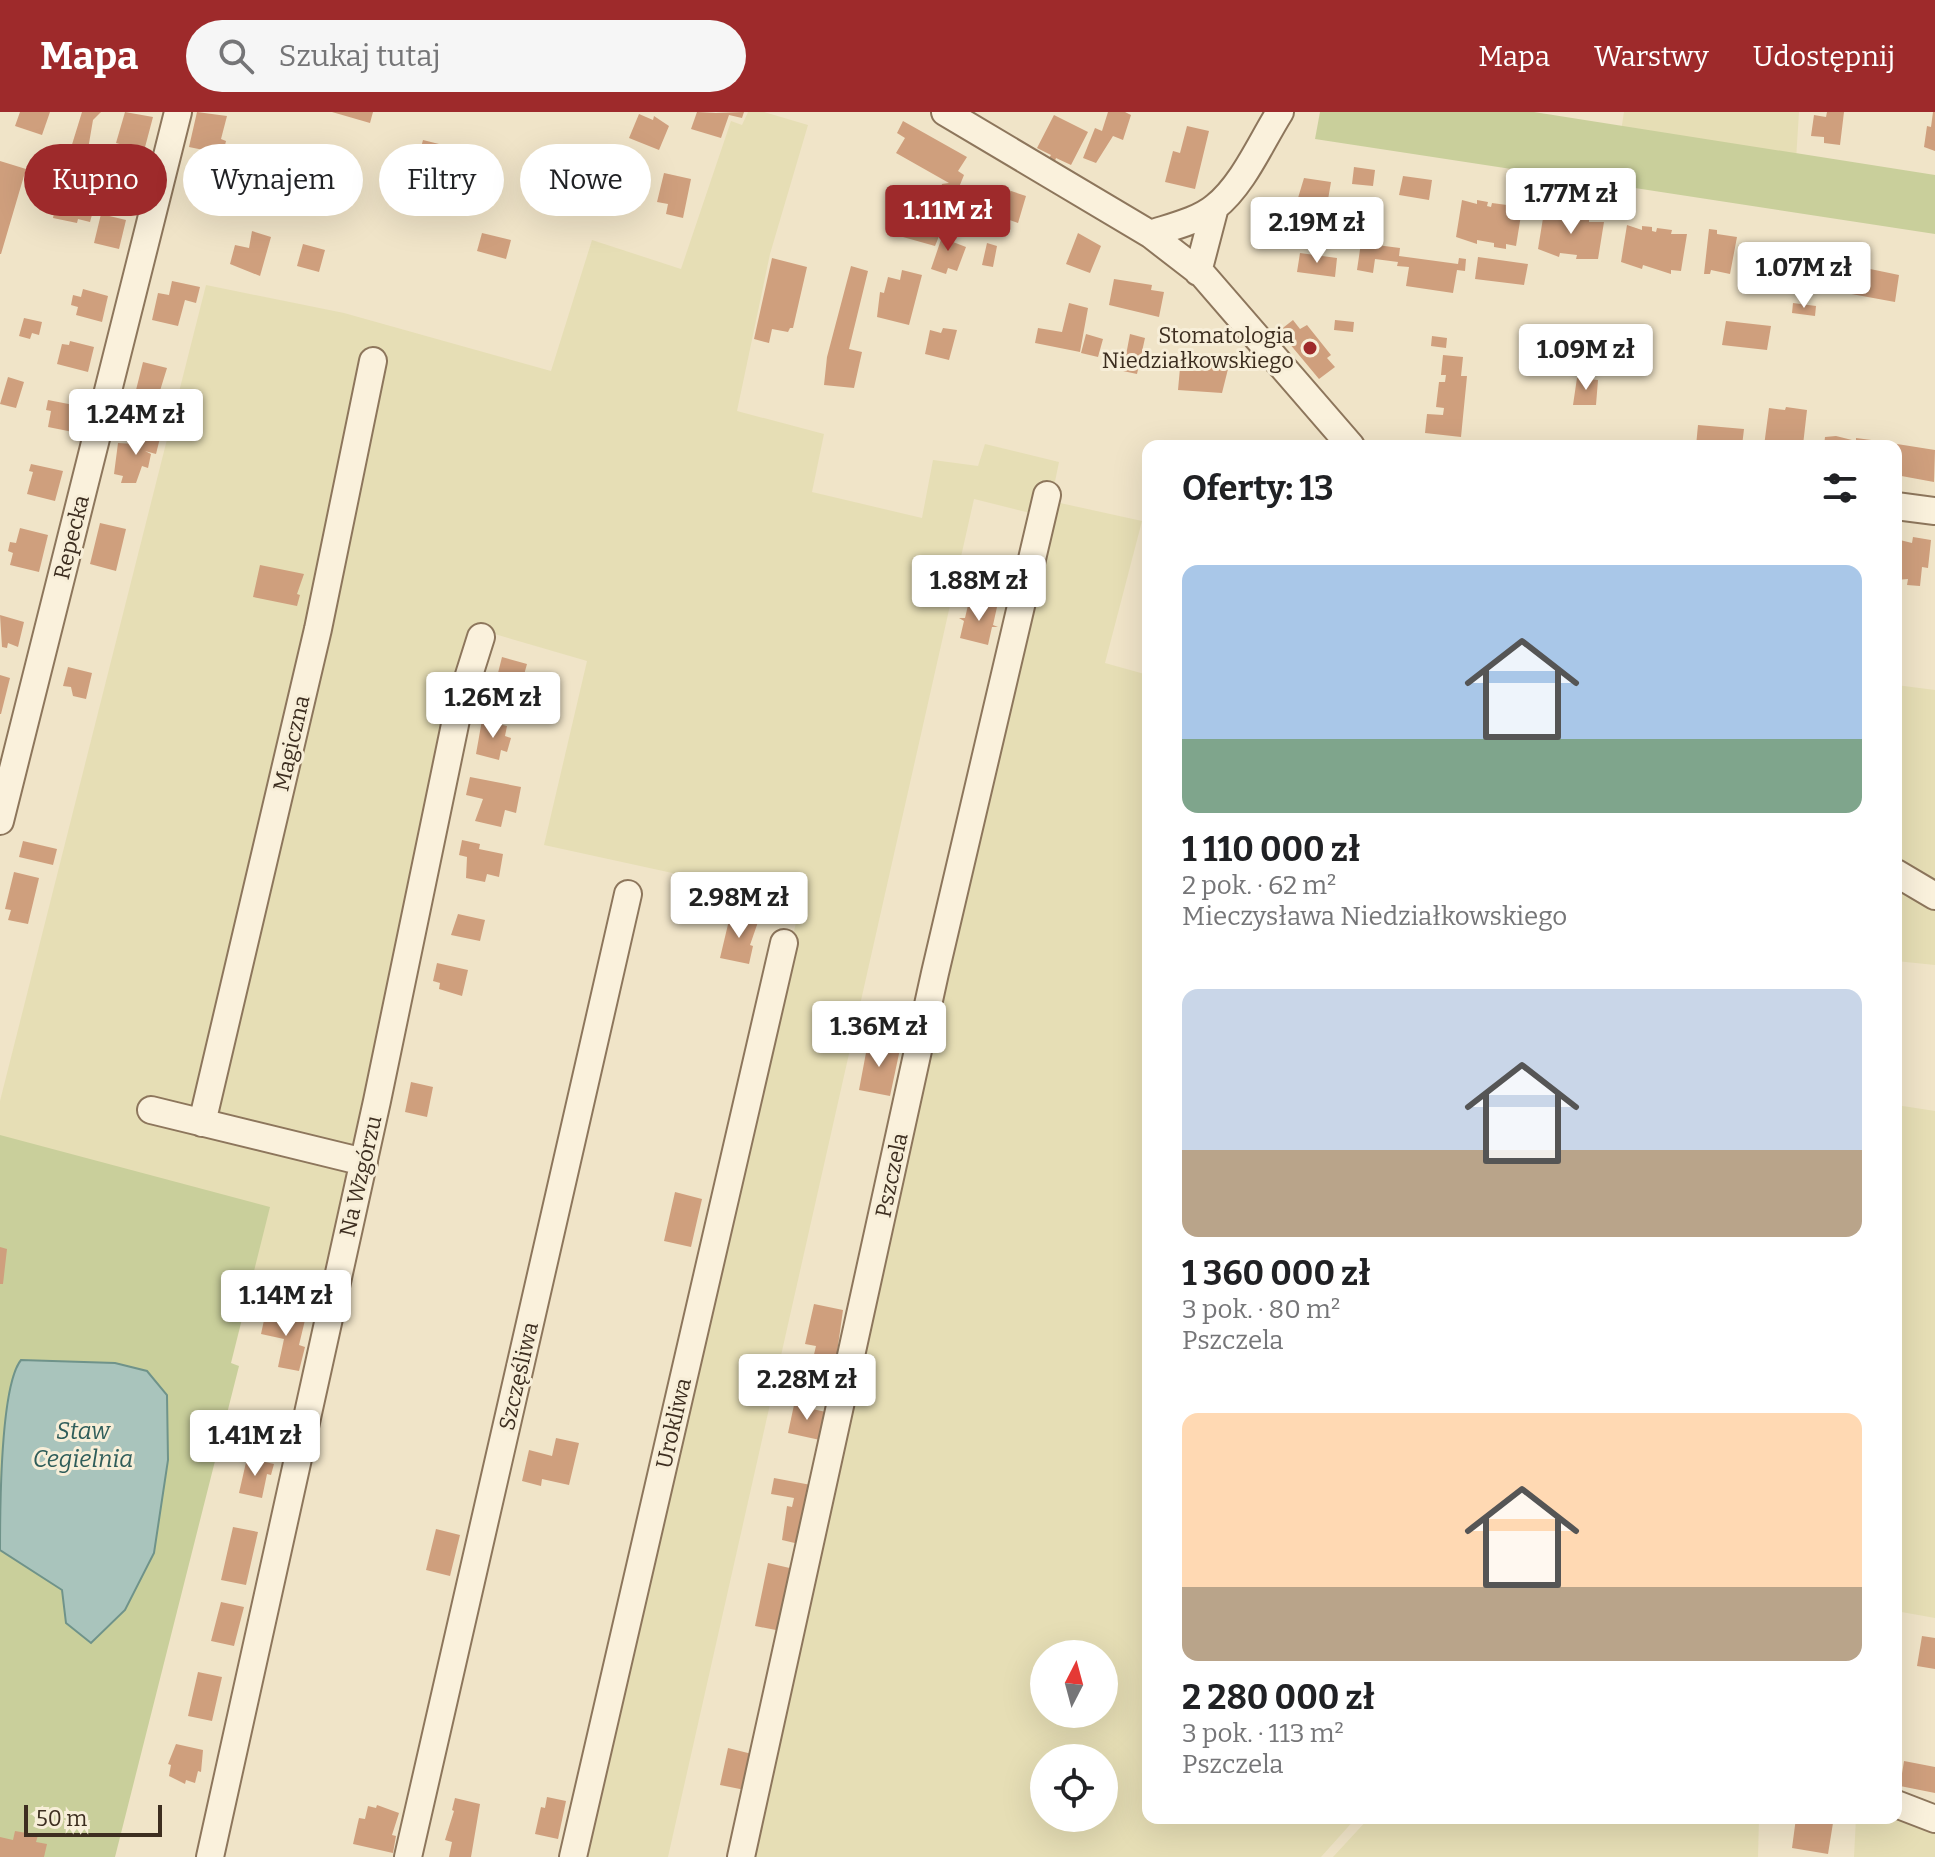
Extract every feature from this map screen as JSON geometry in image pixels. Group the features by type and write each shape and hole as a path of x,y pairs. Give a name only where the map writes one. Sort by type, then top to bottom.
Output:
{"street":[{"name":"Repecka","path":"0,821 178,112"},
{"path":"945,112 1150,234 1198,272 1230,304 1289,378 1346,440"},
{"path":"1150,234 1215,207 1236,183 1280,112"},
{"path":"1198,272 1215,207"},
{"name":"Magiczna","path":"202,1123 318,629 373,361"},
{"name":"Pszczela","path":"741,1857 935,973 1047,495"},
{"path":"1902,507 1935,511"},
{"name":"Na Wzgórzu","path":"210,1857 364,1162 458,710 481,637"},
{"path":"1902,877 1935,896"},
{"name":"Szczęśliwa","path":"408,1857 628,894"},
{"name":"Urokliwa","path":"573,1857 784,943"},
{"path":"151,1110 364,1162"},
{"path":"1902,1806 1935,1819"}],"shaded area":[{"path":"748,112 764,112 808,125 770,254 737,411 824,434 812,492 922,518 933,460 978,466 985,444 1059,462 1051,501 1142,521 1105,663 1142,673 1142,1824 1351,1824 1321,1857 748,1857 1046,517 974,499 668,1857 579,1857 801,901 544,845 587,661 474,628 326,1316 206,1287 0,1221 0,1101 206,285 344,313 551,371 592,240 681,269 731,121 742,125"},
{"path":"1624,112 1799,112 1796,160 1620,138"},
{"path":"1902,686 1935,690 1935,879 1902,860"},
{"path":"1902,882 1935,900 1935,965 1902,962"},
{"path":"1902,1106 1935,1111 1935,1618 1902,1612"},
{"path":"1902,1813 1935,1827 1935,1857 1854,1857 1856,1824 1902,1824"},
{"path":"1363,1824 1759,1824 1758,1857 1333,1857"}],"green space":[{"path":"1320,112 1534,112 1935,175 1935,234 1315,139"},
{"path":"0,1135 270,1207 231,1363 239,1366 115,1857 0,1857"}],"water":[{"name":"Staw Cegielnia","path":"21,1360 115,1363 147,1371 167,1395 168,1460 154,1553 125,1610 91,1643 66,1623 62,1590 0,1550 5,1421 14,1374"}],"building":[{"path":"20,112 50,112 42,135 15,126"},
{"path":"82,112 101,112 93,120 89,144 72,144"},
{"path":"125,112 153,117 146,144 116,143"},
{"path":"197,112 227,116 221,139 226,141 225,144 190,144"},
{"path":"332,112 373,112 370,123"},
{"path":"697,112 744,112 742,118 729,115 721,138 691,129"},
{"path":"1108,112 1131,115 1123,140 1113,136 1096,163 1083,158 1095,128 1102,131"},
{"path":"1827,112 1844,112 1840,145 1824,143 1824,137 1811,136 1814,115 1826,117"},
{"path":"1935,112 1935,151 1924,147"},
{"path":"639,114 653,120 654,116 669,126 659,150 651,144 629,138"},
{"path":"1054,115 1088,132 1071,165 1049,158 1051,155 1037,148"},
{"path":"903,121 967,157 958,171 964,175 935,246 903,237 913,209 922,212 920,217 932,220 942,184 949,183 896,153 905,138 897,133"},
{"path":"1187,126 1209,131 1195,189 1165,182 1173,151 1180,153"},
{"path":"0,161 24,168 24,176 0,254"},
{"path":"1354,167 1375,170 1373,186 1352,184"},
{"path":"664,173 691,179 683,218 666,214 668,204 657,202"},
{"path":"1403,176 1432,180 1429,200 1399,195"},
{"path":"1304,178 1331,182 1324,223 1297,220 1298,198"},
{"path":"1002,188 1026,196 1018,223 1004,218 1006,210 996,207"},
{"path":"1462,200 1477,204 1477,200 1488,202 1487,206 1491,207 1492,203 1507,205 1506,209 1522,209 1516,246 1506,244 1506,249 1494,247 1494,243 1477,240 1477,244 1456,237"},
{"path":"1544,212 1559,218 1560,213 1570,215 1569,219 1574,220 1574,215 1589,217 1589,222 1604,222 1598,259 1576,259 1577,255 1560,253 1559,257 1538,249"},
{"path":"92,216 90,222 78,219 77,223 53,218"},
{"path":"101,216 126,220 119,249 94,243"},
{"path":"946,225 954,228 953,242 966,247 957,271 948,268 946,274 931,269"},
{"path":"1627,225 1642,230 1642,226 1652,227 1652,231 1656,232 1657,228 1672,230 1671,234 1687,234 1681,271 1671,270 1671,274 1621,262"},
{"path":"1709,229 1717,230 1717,234 1737,237 1730,274 1711,270 1710,274 1704,274"},
{"path":"1339,230 1354,232 1353,242 1338,239"},
{"path":"252,231 271,237 260,276 230,264 235,245 249,248"},
{"path":"482,233 511,240 506,259 477,251"},
{"path":"1078,233 1101,246 1090,273 1066,264"},
{"path":"987,243 997,246 993,267 982,265"},
{"path":"1361,243 1400,248 1399,256 1458,264 1459,258 1466,259 1465,271 1457,270 1453,293 1406,286 1409,267 1397,266 1398,262 1375,259 1373,273 1357,270"},
{"path":"303,244 325,250 319,272 297,266"},
{"path":"1300,253 1337,258 1335,277 1297,272"},
{"path":"1478,257 1528,264 1524,285 1475,279"},
{"path":"772,258 807,267 793,328 788,332 772,329 769,343 754,339"},
{"path":"1851,265 1899,275 1895,302 1846,293"},
{"path":"851,266 868,271 849,349 862,352 854,388 824,385 827,357"},
{"path":"902,270 922,275 909,325 877,317 880,292 884,293 888,277 900,280"},
{"path":"1114,279 1152,285 1151,290 1164,292 1159,317 1109,305"},
{"path":"172,281 200,287 196,303 185,300 178,326 152,320 158,293 169,295"},
{"path":"83,289 108,296 102,322 76,315 78,307 71,305 73,295 81,297"},
{"path":"1069,303 1088,308 1080,352 1035,343 1038,328 1062,332"},
{"path":"1793,303 1816,306 1815,316 1792,313"},
{"path":"24,318 42,322 39,335 32,333 30,339 19,336"},
{"name":"Stomatologia Niedziałkowskiego","path":"1293,320 1300,329 1307,325 1331,355 1327,358 1335,367 1319,379 1279,331"},
{"path":"1335,320 1354,322 1353,332 1334,330"},
{"path":"1726,321 1771,326 1767,350 1722,345"},
{"path":"943,328 957,330 949,360 925,354 930,330 941,333"},
{"path":"1086,334 1103,339 1098,357 1081,353"},
{"path":"1130,334 1145,338 1137,374 1123,371"},
{"path":"1432,336 1447,338 1446,348 1431,346"},
{"path":"70,341 94,347 88,372 57,364 62,344 69,345"},
{"path":"1443,355 1463,357 1461,376 1467,376 1461,437 1425,433 1427,414 1443,415 1444,408 1436,407 1439,382 1445,382 1446,375 1441,375"},
{"path":"1181,357 1230,361 1222,393 1178,390"},
{"path":"143,362 167,368 155,407 143,405 144,401 134,398"},
{"path":"8,377 24,382 16,408 0,404"},
{"path":"1577,378 1598,380 1596,405 1573,405"},
{"path":"48,400 79,406 73,432 48,427 51,411 46,410"},
{"path":"1786,407 1807,410 1804,440 1765,440 1769,408 1785,410"},
{"path":"1698,425 1744,429 1743,440 1697,440"},
{"path":"142,430 161,434 156,454 145,451 151,454 148,468 142,466 136,483 121,483 123,476 114,474 118,443 135,444 134,447 138,448"},
{"path":"1836,436 1852,440 1825,440 1825,437"},
{"path":"1902,445 1935,450 1934,482 1902,476"},
{"path":"31,464 63,471 55,501 27,494 33,472 29,471"},
{"path":"100,523 126,529 116,571 90,564"},
{"path":"20,528 48,535 39,572 10,565 13,553 8,551 10,542 16,543"},
{"path":"1913,537 1931,540 1928,568 1922,567 1920,586 1907,585 1908,579 1902,580 1902,540 1912,543"},
{"path":"260,565 304,574 297,594 300,595 297,606 253,597"},
{"path":"969,601 997,607 993,625 998,627 992,627 988,645 960,638 964,621 959,618 965,618"},
{"path":"0,615 24,622 18,647 8,643 7,648 2,647"},
{"path":"502,657 527,664 520,689 530,692 524,711 487,700 492,681 500,683 502,678 497,677"},
{"path":"68,667 92,673 86,699 73,696 71,687 63,686"},
{"path":"0,675 10,678 1,714 0,714"},
{"path":"482,720 507,726 505,736 511,738 507,752 501,750 499,760 476,754"},
{"path":"470,777 521,787 516,813 505,810 501,827 475,821 483,799 466,795"},
{"path":"462,840 480,844 479,849 503,854 499,877 487,874 485,882 466,878 467,857 459,855"},
{"path":"23,841 57,849 53,865 19,857"},
{"path":"14,872 39,878 28,924 8,920 11,910 5,909"},
{"path":"458,914 485,920 480,941 451,935"},
{"path":"730,916 758,922 750,945 753,946 749,964 720,958"},
{"path":"437,963 468,970 462,996 439,989 440,983 433,981"},
{"path":"868,1042 900,1049 890,1096 859,1090"},
{"path":"411,1082 433,1087 427,1117 405,1112"},
{"path":"675,1192 702,1199 691,1247 664,1241"},
{"path":"0,1247 7,1249 3,1284 0,1284"},
{"path":"814,1304 843,1310 835,1367 812,1363 816,1346 805,1344"},
{"path":"266,1311 305,1320 299,1345 305,1347 299,1371 278,1367 284,1339 261,1334"},
{"path":"794,1405 826,1412 820,1440 788,1433"},
{"path":"556,1438 579,1443 569,1485 542,1479 541,1486 522,1481 529,1450 552,1456"},
{"path":"247,1458 274,1464 271,1475 267,1474 262,1498 239,1493"},
{"path":"774,1478 811,1485 799,1544 782,1540 787,1506 792,1507 794,1498 771,1494"},
{"path":"233,1527 258,1532 246,1585 221,1580"},
{"path":"436,1529 460,1535 450,1576 426,1570"},
{"path":"768,1563 794,1569 781,1631 755,1626"},
{"path":"221,1602 244,1607 234,1646 211,1641"},
{"path":"1922,1636 1935,1638 1935,1669 1917,1666"},
{"path":"198,1672 222,1677 212,1721 188,1716"},
{"path":"176,1744 203,1750 201,1772 198,1771 195,1783 186,1780 185,1784 169,1776 171,1765 168,1764"},
{"path":"728,1748 752,1754 745,1790 720,1785"},
{"path":"1904,1761 1935,1767 1935,1793 1902,1786"},
{"path":"547,1797 566,1801 558,1839 535,1834 541,1807 545,1808"},
{"path":"455,1798 480,1804 471,1857 449,1857 452,1842 445,1840"},
{"path":"377,1805 399,1813 392,1835 396,1836 393,1853 353,1844 359,1818 365,1819 368,1806 376,1808"},
{"path":"1795,1824 1833,1824 1828,1854 1792,1848"},
{"path":"15,1831 38,1835 36,1842 47,1844 44,1857 0,1857 0,1837 13,1840"}],"place":[{"name":"Stomatologia Niedziałkowskiego","path":"1310,348"}]}
